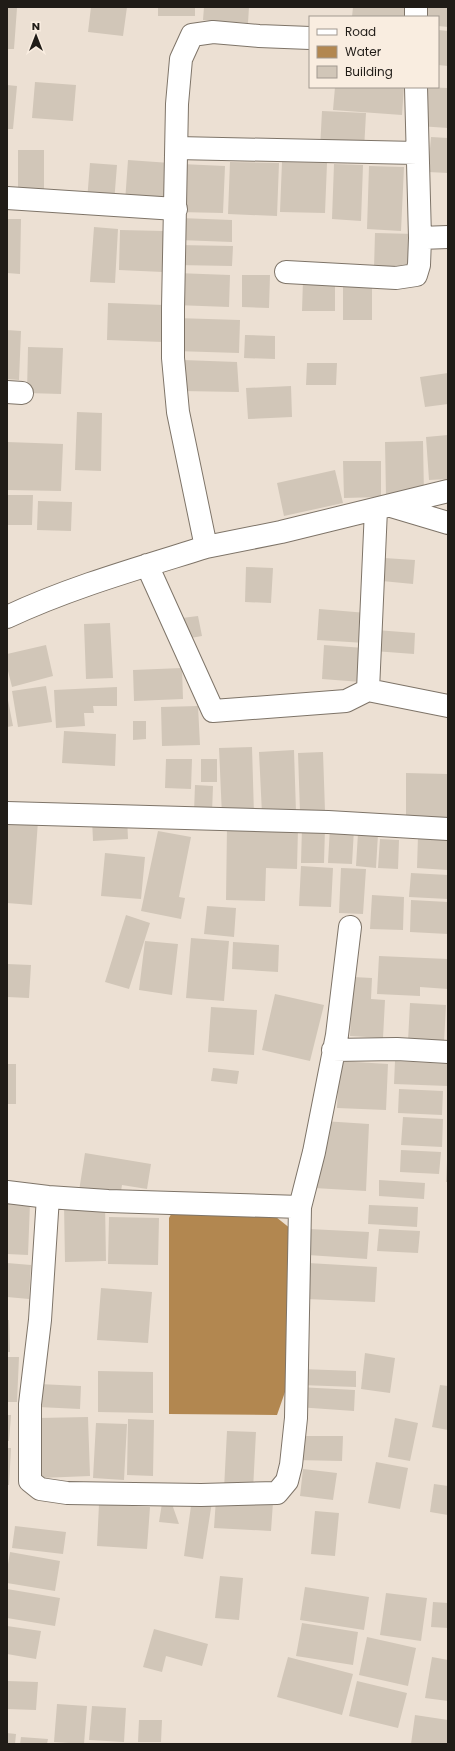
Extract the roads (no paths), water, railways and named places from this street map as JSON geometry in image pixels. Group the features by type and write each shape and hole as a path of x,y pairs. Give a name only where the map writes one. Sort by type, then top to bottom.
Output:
{"street":[{"path":"206,547 178,412 173,358 177,104 181,59 192,35 214,32 309,38"},
{"path":"286,272 396,278 416,275 419,266 420,238 416,88"},
{"path":"177,148 417,153"},
{"path":"7,198 176,209"},
{"path":"420,238 448,237"},
{"path":"7,617 45,600 92,582 206,547 281,532 448,491"},
{"path":"383,507 448,523"},
{"path":"368,690 383,507"},
{"path":"148,565 213,711 346,702 368,690 448,706"},
{"path":"7,813 328,822 448,828"},
{"path":"48,1197 40,1320 30,1404 30,1481 40,1489 67,1493 201,1495 277,1493 284,1487 287,1481 291,1465 296,1418 300,1207 314,1152 334,1050 350,926"},
{"path":"334,1050 397,1049 448,1052"},
{"path":"7,1192 48,1197 300,1207"}],"water":[{"path":"176,1205 266,1209 296,1233 285,1392 277,1415 169,1414 169,1218"}]}
